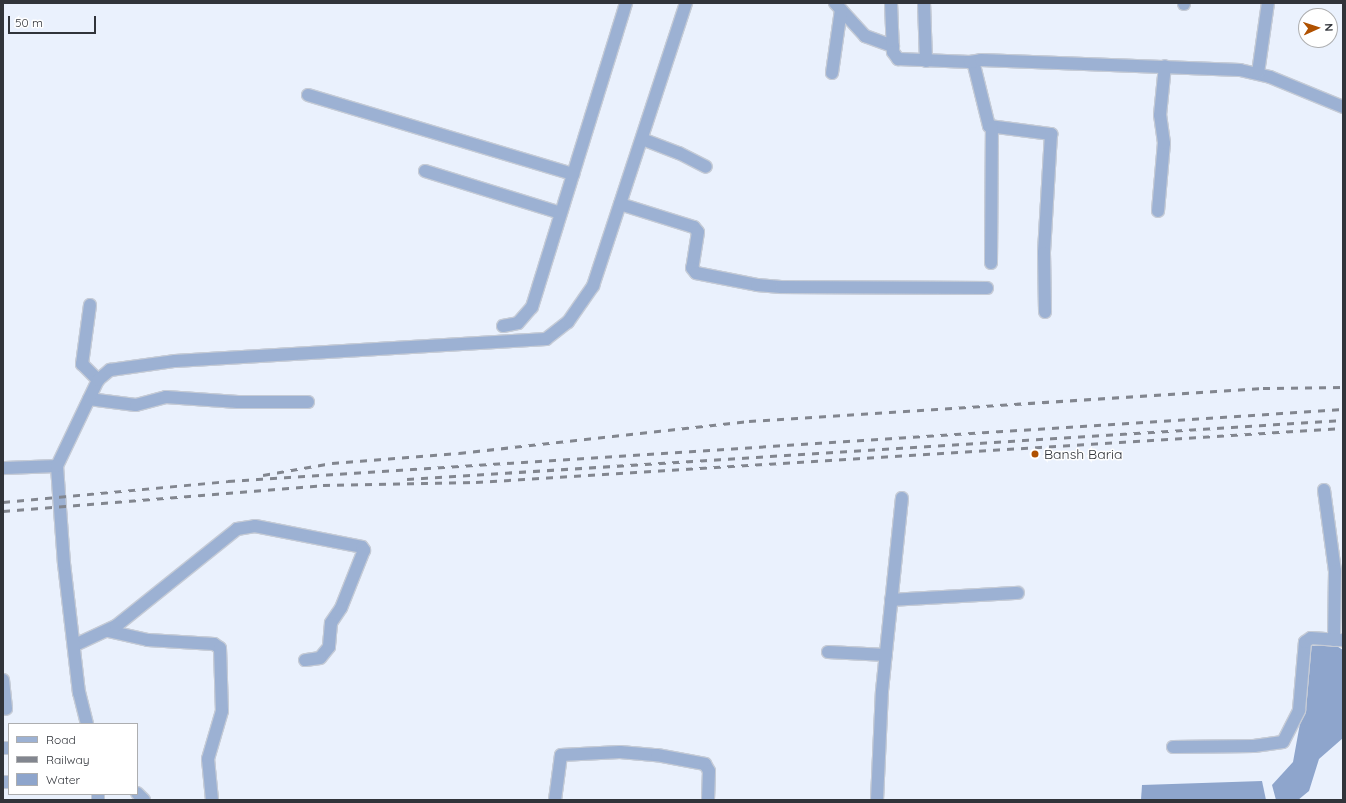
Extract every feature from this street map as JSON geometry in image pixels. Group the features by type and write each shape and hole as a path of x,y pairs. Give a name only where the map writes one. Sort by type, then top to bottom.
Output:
{"street":[{"path":"503,326 518,324 532,308 626,3"},
{"path":"87,723 79,693 75,645 64,564 57,466 98,380 110,370 175,361 546,339 568,322 584,302 593,286 686,3"},
{"path":"891,3 893,46 898,59 926,61 970,62 981,60 1165,66 1258,73 1343,107"},
{"path":"924,3 926,61"},
{"path":"1258,73 1268,3"},
{"path":"838,7 865,36 893,46"},
{"path":"832,73 838,7"},
{"path":"970,62 974,65 987,123 992,128 1051,134 1044,253 1045,312"},
{"path":"1158,211 1164,144 1160,115 1165,66"},
{"path":"308,95 573,174"},
{"path":"992,128 992,263"},
{"path":"642,139 679,153 706,167"},
{"path":"425,171 561,213"},
{"path":"620,204 694,226 698,232 692,268 696,273 757,285 987,288"},
{"path":"90,306 82,364 98,380"},
{"path":"89,399 136,405 166,397 238,402 308,402"},
{"path":"3,468 57,466"},
{"path":"1173,747 1254,746 1283,742 1299,712 1306,642 1311,638 1339,640 1335,571 1324,490"},
{"path":"877,800 886,655 902,498"},
{"path":"75,645 108,631 156,596 237,529 245,526 255,526 362,547 364,552 340,608 331,623 329,647 320,658 305,660"},
{"path":"891,600 1018,593"},
{"path":"108,631 148,640 214,644 220,648 222,711 208,759 212,800"},
{"path":"828,652 886,655"},
{"path":"3,680 6,709"},
{"path":"555,800 561,755 620,752 658,754 705,764 709,772 708,800"}],"water":[{"path":"1335,645 1343,650 1343,738 1319,759 1309,791 1298,800 1276,800 1272,785 1293,762 1301,718 1309,646"},
{"path":"1262,781 1266,800 1141,800 1142,785"}],"railway":[{"path":"263,475 332,463 459,453 749,421 1263,388 1343,387"},
{"path":"3,502 228,481 1343,409"},
{"path":"407,479 1343,420"},
{"path":"3,511 323,485 476,482 1343,428"}],"place":[{"name":"Bansh Baria","path":"1035,454"}]}
